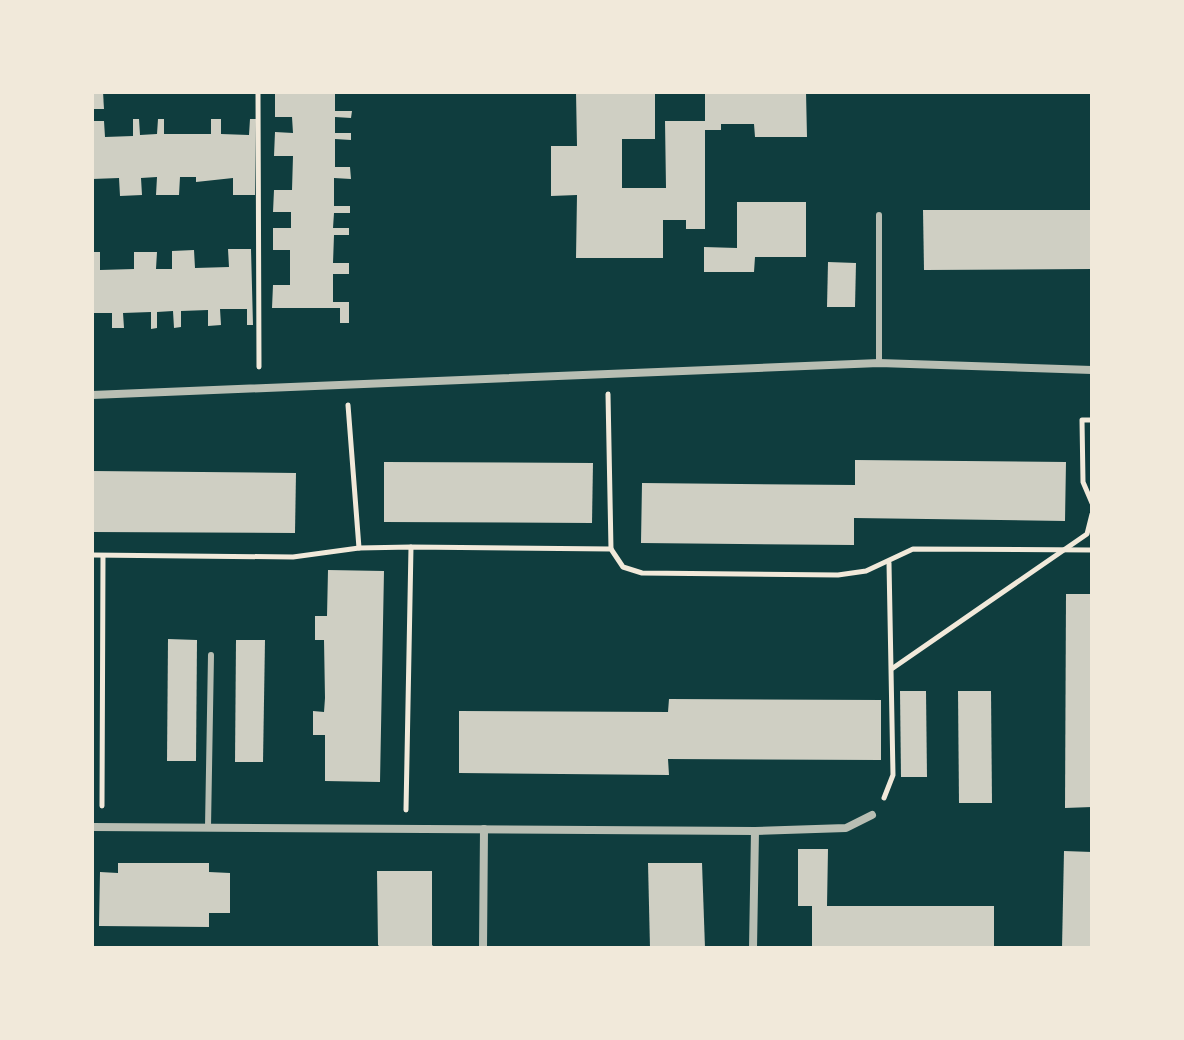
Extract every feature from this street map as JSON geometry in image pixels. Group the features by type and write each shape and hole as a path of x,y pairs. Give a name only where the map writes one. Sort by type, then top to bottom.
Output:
{"street":[{"path":"92,395 879,363 1092,370"},
{"path":"92,827 755,831 846,828 872,815"},
{"path":"483,948 484,829"},
{"path":"753,948 755,831"}],"lane":[{"path":"879,215 879,363"},
{"path":"208,827 211,655"}],"path":[{"path":"258,92 259,387"},
{"path":"607,373 611,549 623,567 642,573 838,575 866,571 889,563 913,549 1092,550"},
{"path":"347,384 359,548"},
{"path":"1092,420 1082,420 1083,482 1092,503"},
{"path":"893,668 1087,534 1092,514"},
{"path":"406,829 411,547"},
{"path":"92,555 293,557 359,548 611,549"},
{"path":"102,827 103,555"},
{"path":"872,815 887,794 893,775 889,563"}],"building":[{"path":"92,92 103,92 104,109 93,109"},
{"path":"335,92 335,111 352,111 351,118 335,117 335,133 351,133 351,140 335,139 335,167 350,167 351,179 334,178 334,206 350,206 350,213 334,213 333,228 349,228 349,235 334,235 333,263 349,263 349,274 333,274 333,302 349,302 349,323 340,323 340,308 272,308 273,285 290,285 290,250 273,250 273,228 291,228 291,212 273,212 274,190 292,190 293,156 274,156 275,132 293,133 292,117 275,117 275,94"},
{"path":"576,92 655,92 655,139 622,139 622,188 666,188 665,121 705,121 705,92 806,92 807,137 755,137 754,124 721,124 721,130 705,130 705,229 686,229 686,220 663,220 663,258 576,258 577,195 551,196 551,146 577,146"},
{"path":"133,119 139,119 140,135 157,134 158,119 164,119 164,134 211,134 211,119 221,119 221,134 249,135 250,119 256,119 255,195 233,195 233,178 196,182 196,177 180,177 179,195 156,195 157,177 141,178 142,195 120,196 119,178 92,179 93,121 104,121 105,137 133,136"},
{"path":"737,202 806,202 806,257 755,257 754,272 704,272 704,247 737,248"},
{"path":"923,210 1092,210 1092,269 924,270"},
{"path":"228,249 251,249 253,325 247,325 247,309 220,309 221,325 208,326 208,310 181,311 181,327 174,328 173,311 157,312 157,328 151,329 151,312 123,313 124,328 112,328 112,313 92,313 92,252 100,252 100,270 134,269 134,252 157,252 156,269 172,269 172,251 194,250 195,268 229,267"},
{"path":"828,262 856,263 855,307 827,307"},
{"path":"855,460 1066,462 1065,521 854,518 854,545 641,543 642,483 855,485"},
{"path":"384,462 593,463 592,523 384,522"},
{"path":"92,471 296,473 295,533 92,532"},
{"path":"328,570 384,571 380,782 325,781 325,735 313,735 313,711 324,712 324,640 315,640 315,616 327,616"},
{"path":"1066,594 1092,594 1092,807 1065,808"},
{"path":"168,639 197,640 196,761 167,761"},
{"path":"236,640 265,640 263,762 235,762"},
{"path":"900,691 926,691 927,777 901,777"},
{"path":"958,691 991,691 992,803 959,803"},
{"path":"669,699 881,700 881,760 668,759 669,775 459,773 459,711 668,712"},
{"path":"798,849 828,849 827,906 994,906 994,948 812,948 812,906 798,906"},
{"path":"1064,851 1092,852 1092,948 1062,948"},
{"path":"118,863 209,863 209,872 230,873 230,913 209,913 209,927 99,926 100,872 118,873"},
{"path":"648,863 702,863 705,948 650,948"},
{"path":"377,871 432,871 432,945 435,948 381,948 378,945"}]}
